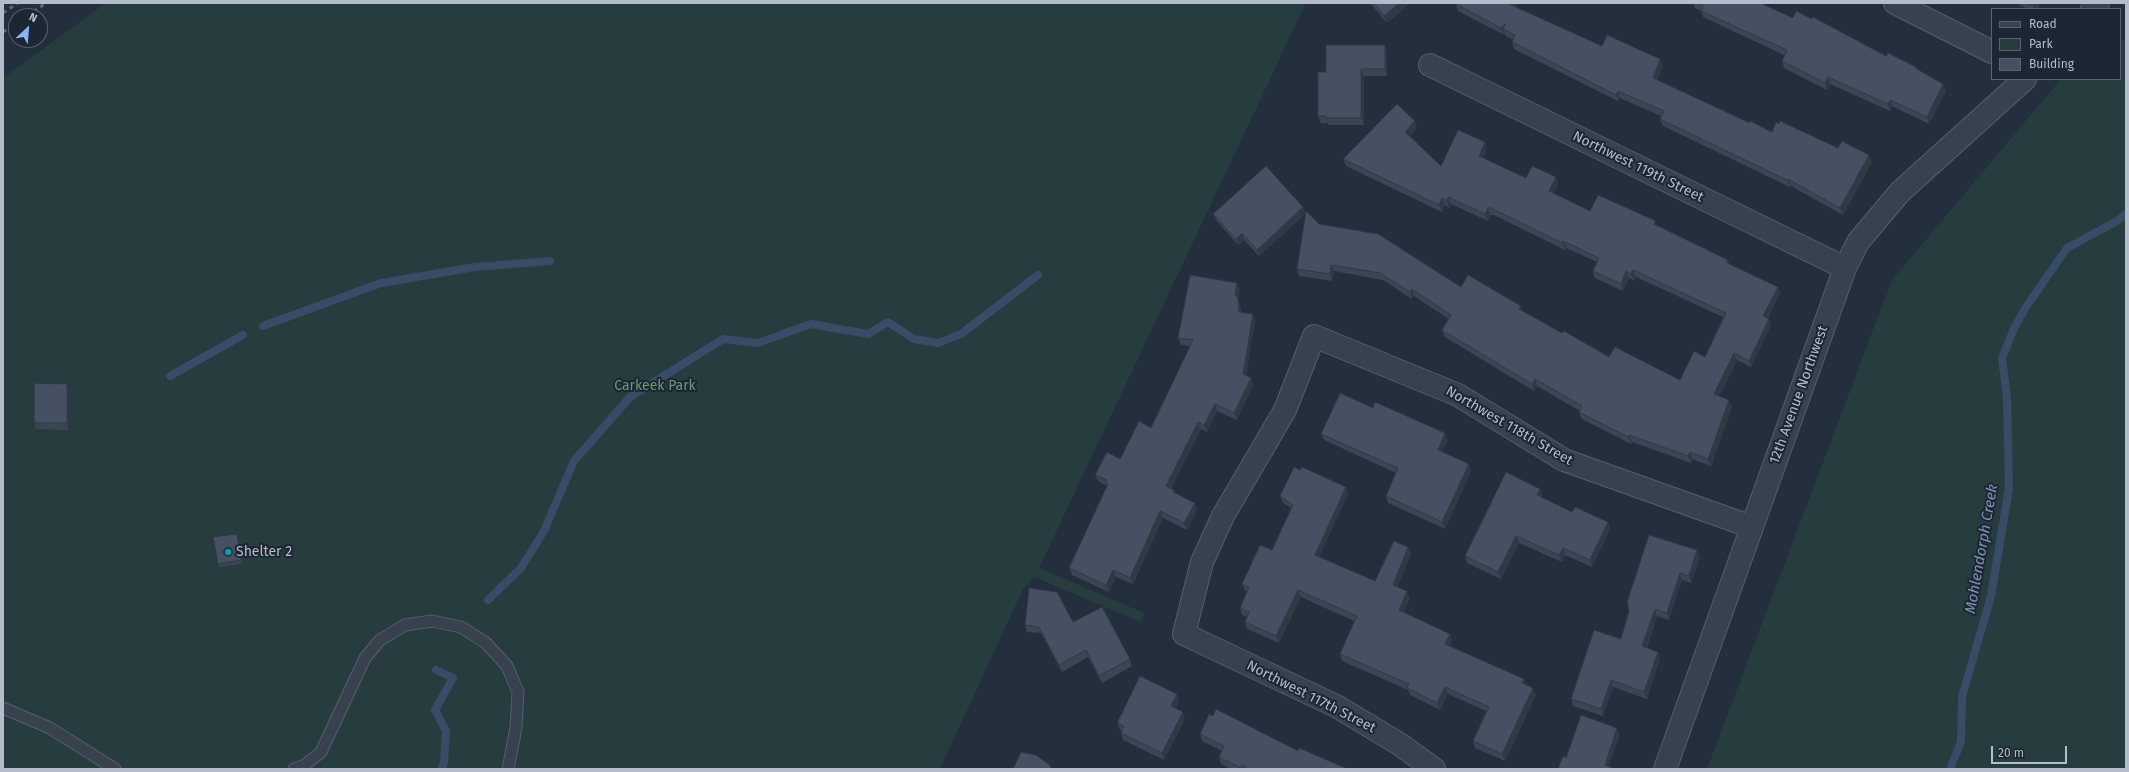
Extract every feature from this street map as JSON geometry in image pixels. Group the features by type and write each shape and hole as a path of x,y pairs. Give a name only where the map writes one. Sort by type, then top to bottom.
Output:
{"street":[{"path":"1895,3 1991,51"},
{"name":"Northwest 119th Street","path":"1430,65 1845,268"},
{"name":"12th Avenue Northwest","path":"1664,769 1845,268 1858,242 1900,192 2024,80"},
{"name":"Northwest 118th Street","path":"1184,634 1202,562 1223,516 1285,410 1314,336 1458,395 1564,460 1752,527"},
{"name":"Northwest 117th Street","path":"1184,634 1338,707 1401,745 1434,769"}],"lane":[{"path":"294,769 305,765 321,752 365,658 380,640 405,625 432,621 461,627 486,643 507,666 518,692 516,728 508,769"},
{"path":"3,708 50,728 115,769"}],"green space":[{"name":"Carkeek Park","path":"106,3 1306,3 1039,568 1144,613 1141,622 1034,577 1023,589 940,769 3,769 3,78 44,48 48,48 48,45"},
{"path":"2121,39 2126,41 2126,769 1707,769 1892,280 2060,80 2121,80"}],"building":[{"path":"1373,3 1399,3 1384,16"},
{"path":"1456,3 1512,3 1511,5 1602,46 1607,35 1660,59 1653,78 1750,123 1750,121 1772,132 1776,122 1779,124 1780,121 1838,148 1842,141 1869,155 1840,208 1788,179 1787,180 1660,119 1664,111 1618,91 1616,95 1512,42 1515,35 1503,29 1506,23 1501,28"},
{"path":"1697,3 1760,3 1793,18 1796,11 1812,19 1813,17 1886,56 1888,53 1916,67 1915,68 1943,84 1927,117 1890,100 1888,104 1828,77 1825,83 1782,61 1787,50 1701,11 1703,6"},
{"path":"2027,3 2035,3 2033,6"},
{"path":"1326,45 1385,45 1385,69 1361,69 1361,118 1326,118 1326,116 1318,116 1318,72 1326,72"},
{"path":"1397,104 1415,121 1405,132 1441,166 1458,130 1485,142 1479,156 1526,178 1532,166 1556,177 1549,191 1590,211 1598,195 1656,221 1654,224 1728,260 1727,263 1778,287 1763,316 1769,319 1749,361 1734,353 1714,394 1729,400 1708,459 1690,452 1688,456 1629,435 1628,437 1579,412 1582,406 1535,379 1532,384 1442,330 1451,315 1412,289 1410,292 1380,273 1331,265 1330,274 1297,269 1306,211 1319,224 1378,234 1461,287 1468,275 1521,306 1519,309 1562,333 1564,331 1609,357 1615,347 1680,380 1694,351 1705,357 1726,313 1633,270 1631,274 1626,271 1621,284 1593,271 1599,258 1563,241 1562,243 1491,208 1488,208 1485,214 1448,197 1447,201 1442,198 1439,205 1343,159"},
{"path":"1266,166 1303,207 1257,250 1242,233 1236,239 1213,214"},
{"path":"1190,275 1237,283 1235,295 1238,298 1239,312 1253,314 1243,374 1251,378 1234,413 1215,404 1204,425 1198,422 1166,486 1174,490 1173,492 1195,503 1184,523 1160,511 1130,578 1113,570 1106,585 1069,568 1108,484 1106,483 1107,480 1095,475 1107,452 1120,459 1139,421 1151,428 1193,340 1178,338"},
{"path":"34,383 67,384 67,423 34,423"},
{"path":"1340,393 1373,408 1375,402 1445,433 1438,450 1469,464 1442,522 1386,496 1398,468 1321,434"},
{"path":"1294,467 1300,470 1302,467 1346,487 1315,555 1375,581 1394,541 1408,547 1393,585 1407,591 1399,610 1450,634 1445,644 1524,679 1522,683 1533,688 1502,754 1473,741 1489,707 1445,687 1437,703 1407,688 1409,684 1340,654 1357,616 1298,590 1276,636 1245,622 1249,612 1240,608 1249,587 1242,584 1260,545 1272,550 1293,505 1280,496"},
{"path":"1506,472 1540,489 1537,495 1572,512 1575,507 1608,522 1590,560 1563,548 1559,555 1516,536 1498,572 1465,556"},
{"name":"Shelter 2","path":"237,534 241,560 218,564 213,537"},
{"path":"1649,535 1697,550 1689,576 1680,573 1667,613 1655,609 1642,646 1658,652 1644,692 1611,680 1601,709 1571,699 1594,630 1621,639 1629,611 1627,602"},
{"path":"1029,588 1057,592 1073,622 1102,607 1130,659 1099,676 1086,650 1059,665 1039,627 1025,625"},
{"path":"1140,676 1177,694 1171,706 1183,712 1162,753 1121,733 1124,726 1117,723"},
{"path":"1216,709 1298,751 1299,748 1348,769 1249,769 1242,765 1241,768 1219,757 1224,746 1200,734 1209,714 1213,716"},
{"path":"1581,715 1617,728 1605,765 1615,769 1558,769 1563,756 1566,758"},
{"path":"1021,752 1036,755 1051,766 1050,769 1013,769"}],"waterway":[{"name":"Mohlendorph Creek","path":"1950,769 1961,742 1962,697 1991,596 2009,488 2007,398 2002,358 2015,326 2026,307 2067,248 2117,221 2126,214"},
{"path":"263,326 381,283 475,267 550,261"},
{"path":"488,600 521,568 544,531 574,461 630,397 723,339 758,343 811,324 868,334 888,322 914,339 938,343 961,334 1038,275"},
{"path":"170,376 243,335"},
{"path":"436,670 453,678 435,710 446,731 444,763 441,769"}],"railway":[{"path":"3,13 18,3"},
{"path":"39,8 46,3"},
{"path":"3,32 8,29"}],"place":[{"name":"Shelter 2","path":"228,552"}]}
